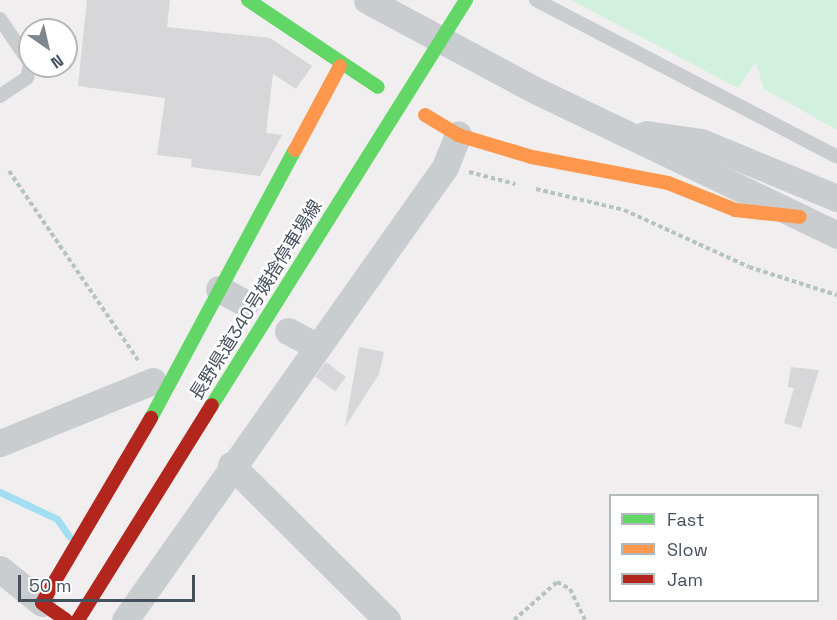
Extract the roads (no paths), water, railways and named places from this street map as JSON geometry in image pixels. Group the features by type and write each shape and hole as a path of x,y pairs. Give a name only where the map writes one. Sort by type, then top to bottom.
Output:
{"street":[{"path":"248,0 340,66 378,87"},
{"path":"367,0 444,34 618,129 837,235"},
{"name":"長野県道340号姨捨停車場線","path":"78,620 466,0"},
{"path":"42,603 169,387 219,289 340,66"},
{"path":"425,115 458,135 532,157 668,183 735,210 800,217"},
{"path":"618,129 701,142 837,198"},
{"path":"125,620 314,345 445,166 458,135"},
{"path":"219,289 245,303"},
{"path":"288,331 314,345"},
{"path":"0,443 153,381"},
{"path":"231,465 387,620"},
{"path":"0,569 66,620"}],"lane":[{"path":"536,0 837,157"},
{"path":"0,19 18,46"},
{"path":"0,96 27,78"}],"waterway":[{"path":"0,492 57,519 69,536"}]}
